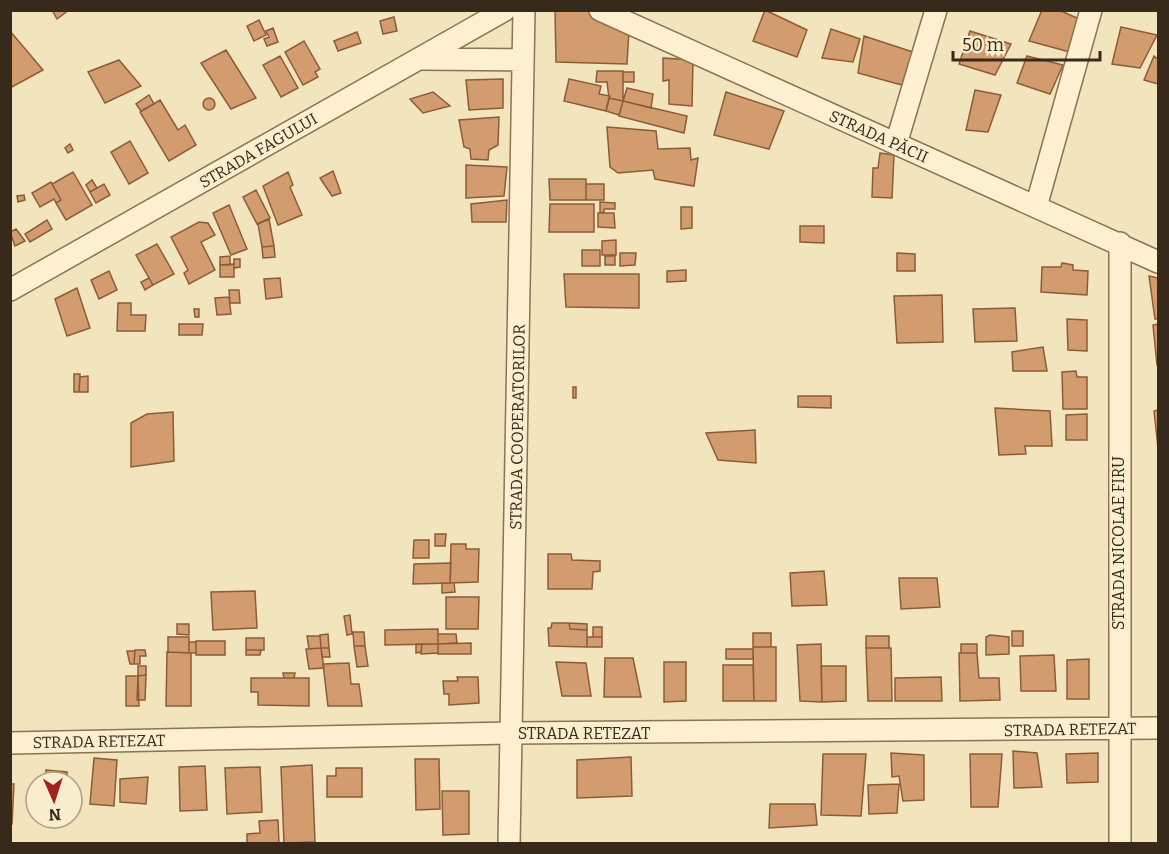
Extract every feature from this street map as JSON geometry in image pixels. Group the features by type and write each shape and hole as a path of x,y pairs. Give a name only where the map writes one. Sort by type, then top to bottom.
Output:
{"street":[{"name":"STRADA FAGULUI","path":"10,291 505,10"},
{"name":"STRADA COOPERATORILOR","path":"509,843 524,10"},
{"name":"STRADA PĂCII","path":"600,10 1158,262"},
{"path":"896,144 936,10"},
{"path":"1036,207 1090,10"},
{"path":"419,59 523,60"},
{"name":"STRADA NICOLAE FIRU","path":"1120,243 1118,728 1120,843"},
{"name":"STRADA RETEZAT","path":"10,743 511,733 1158,728"}],"building":[{"path":"52,10 69,10 57,19"},
{"path":"555,10 589,11 629,30 627,64 556,62"},
{"path":"765,10 807,30 797,57 753,41"},
{"path":"1042,10 1059,10 1079,19 1070,52 1029,41"},
{"path":"394,17 397,31 383,34 380,21"},
{"path":"259,20 266,35 254,41 247,26"},
{"path":"1121,27 1157,35 1140,68 1112,64"},
{"path":"273,28 278,42 267,46 264,39 269,37 266,31"},
{"path":"831,29 860,39 853,62 822,58"},
{"path":"10,31 43,70 10,88"},
{"path":"970,31 1011,44 995,75 959,64"},
{"path":"357,32 361,43 338,51 334,41"},
{"path":"864,36 913,52 902,85 858,73"},
{"path":"304,41 320,69 315,72 318,77 303,85 285,52"},
{"path":"226,50 256,98 231,109 201,63"},
{"path":"280,56 298,88 281,97 263,65"},
{"path":"1027,56 1063,65 1050,94 1017,83"},
{"path":"1154,56 1158,59 1158,84 1144,80"},
{"path":"663,58 693,60 692,106 669,104 669,80 663,81"},
{"path":"119,60 141,86 105,103 88,72"},
{"path":"597,71 623,71 623,101 609,98 607,82 596,82"},
{"path":"623,72 634,72 634,82 623,82"},
{"path":"503,79 503,108 469,110 466,80"},
{"path":"569,79 601,86 599,94 610,96 606,111 564,101"},
{"path":"627,88 653,94 651,108 623,101"},
{"path":"975,90 1001,95 988,132 966,130"},
{"path":"433,92 450,106 423,113 410,99"},
{"path":"726,92 784,111 769,149 714,135"},
{"path":"149,95 154,104 141,111 136,104"},
{"path":"211,98 215,104 211,110 207,110 203,102"},
{"path":"609,98 623,101 619,115 606,111"},
{"path":"160,100 178,130 185,125 196,145 169,161 140,112"},
{"path":"623,101 687,116 684,133 619,116"},
{"path":"499,117 498,145 489,150 488,160 471,159 470,149 464,147 459,120"},
{"path":"607,127 656,131 658,149 690,148 691,160 698,158 694,186 655,179 653,170 618,173 610,167"},
{"path":"130,141 148,173 129,184 111,152"},
{"path":"70,144 73,150 68,153 65,148"},
{"path":"880,153 894,155 892,198 872,197 873,168 878,168"},
{"path":"466,165 507,167 504,196 466,198"},
{"path":"333,171 341,193 332,196 320,178"},
{"path":"73,172 92,205 66,220 56,203 61,200 52,184"},
{"path":"288,172 293,185 290,187 302,215 278,225 263,186"},
{"path":"549,179 586,179 586,200 550,200"},
{"path":"92,180 97,188 90,192 86,185"},
{"path":"51,182 61,200 56,203 54,199 40,207 32,193"},
{"path":"104,184 110,195 96,203 90,192"},
{"path":"586,184 604,184 604,200 586,200"},
{"path":"256,190 270,218 257,224 243,197"},
{"path":"24,195 25,200 18,202 17,196"},
{"path":"507,200 506,222 472,222 471,204"},
{"path":"600,202 615,203 615,209 604,209 604,212 600,213"},
{"path":"550,204 594,204 594,232 549,232"},
{"path":"229,205 247,249 231,255 213,213"},
{"path":"681,207 692,207 692,228 681,229"},
{"path":"598,213 614,213 615,228 598,227"},
{"path":"269,219 274,246 262,247 258,224"},
{"path":"47,220 52,229 30,242 25,234"},
{"path":"199,222 208,223 215,235 201,242 215,270 189,284 184,273 188,270 171,237"},
{"path":"800,226 824,226 824,243 800,242"},
{"path":"16,229 25,241 15,246 10,232"},
{"path":"616,240 616,255 602,255 602,241"},
{"path":"157,244 174,274 153,285 136,255"},
{"path":"274,246 275,257 263,258 262,247"},
{"path":"582,250 600,250 600,266 582,266"},
{"path":"620,253 636,253 635,265 620,266"},
{"path":"897,253 915,254 915,271 897,271"},
{"path":"230,256 230,265 220,265 220,257"},
{"path":"605,256 615,256 615,265 605,265"},
{"path":"234,259 240,259 240,267 234,268"},
{"path":"1062,263 1073,265 1073,270 1088,271 1087,295 1041,292 1042,267 1061,267"},
{"path":"234,264 234,277 220,277 220,265"},
{"path":"686,270 686,281 667,282 667,271"},
{"path":"109,271 117,290 99,299 91,280"},
{"path":"564,274 639,274 639,308 566,307"},
{"path":"1149,276 1158,278 1158,319 1155,319"},
{"path":"149,278 153,285 145,290 141,282"},
{"path":"280,278 282,297 266,299 264,279"},
{"path":"77,288 90,328 67,336 55,299"},
{"path":"229,290 239,290 240,303 230,303"},
{"path":"942,295 943,342 897,343 894,296"},
{"path":"229,297 231,314 217,315 215,298"},
{"path":"118,303 131,303 131,315 146,315 145,331 117,331"},
{"path":"1015,308 1017,341 975,342 973,309"},
{"path":"194,309 199,309 199,317 195,317"},
{"path":"1067,319 1087,320 1087,351 1068,350"},
{"path":"179,324 203,324 202,335 179,335"},
{"path":"1158,324 1158,365 1157,365 1153,325"},
{"path":"1043,347 1047,371 1013,371 1012,352"},
{"path":"1076,371 1077,377 1087,377 1087,409 1063,409 1062,372"},
{"path":"74,374 80,374 79,392 74,392"},
{"path":"88,376 88,392 79,392 80,377"},
{"path":"573,387 576,387 576,398 573,398"},
{"path":"798,396 831,396 831,408 798,407"},
{"path":"995,408 1050,411 1052,446 1025,446 1026,454 999,455"},
{"path":"1158,410 1158,448 1154,411"},
{"path":"173,412 174,461 131,467 131,423 147,414"},
{"path":"1087,414 1087,440 1066,440 1066,415"},
{"path":"755,430 756,463 718,460 706,433"},
{"path":"435,534 446,534 445,546 435,546"},
{"path":"414,540 429,540 429,558 413,558"},
{"path":"451,544 466,544 466,549 479,549 478,582 450,583"},
{"path":"548,554 571,554 572,560 600,561 600,571 593,572 592,589 548,589"},
{"path":"451,563 450,583 413,584 414,564"},
{"path":"824,571 827,605 792,606 790,573"},
{"path":"899,578 937,578 940,607 901,609"},
{"path":"442,583 454,583 455,592 442,593"},
{"path":"255,591 257,628 213,630 211,592"},
{"path":"446,597 479,597 478,629 446,629"},
{"path":"350,615 352,634 347,635 344,616"},
{"path":"552,623 569,623 570,629 587,630 587,647 549,646 548,628 551,628"},
{"path":"569,623 587,624 587,630 570,629"},
{"path":"177,624 189,624 189,635 177,634"},
{"path":"593,627 602,627 602,637 593,637"},
{"path":"438,629 438,644 385,645 385,630"},
{"path":"1012,631 1023,631 1023,646 1012,646"},
{"path":"353,632 364,632 365,646 354,646"},
{"path":"753,633 771,633 771,647 753,647"},
{"path":"328,634 329,648 321,648 320,635"},
{"path":"438,634 456,634 457,643 438,644"},
{"path":"990,635 1009,637 1009,654 986,655 986,637"},
{"path":"307,636 320,636 321,648 309,649"},
{"path":"866,636 889,636 889,648 866,648"},
{"path":"168,637 189,637 189,653 168,652"},
{"path":"587,637 602,637 602,647 587,647"},
{"path":"246,638 264,638 264,650 246,650"},
{"path":"196,641 225,641 225,655 196,655"},
{"path":"189,642 196,642 196,653 189,653"},
{"path":"471,643 471,654 438,654 438,644"},
{"path":"416,644 422,644 421,652 416,653"},
{"path":"422,644 438,644 438,653 421,654"},
{"path":"821,644 822,702 800,701 797,645"},
{"path":"961,644 977,644 977,653 961,653"},
{"path":"354,646 365,646 368,666 357,667"},
{"path":"753,647 776,647 776,701 754,701"},
{"path":"321,648 329,648 330,657 322,657"},
{"path":"321,648 324,668 309,669 306,649"},
{"path":"866,648 891,648 892,701 868,701"},
{"path":"726,649 753,649 753,659 726,659"},
{"path":"135,650 145,650 146,656 140,656 140,664 134,664"},
{"path":"246,650 261,650 260,655 246,655"},
{"path":"127,651 135,651 134,664 130,664"},
{"path":"167,652 191,653 191,706 166,706"},
{"path":"959,653 977,653 979,678 999,678 1000,700 960,701"},
{"path":"1054,655 1056,691 1021,691 1020,656"},
{"path":"605,658 633,658 641,697 604,697"},
{"path":"1089,659 1089,699 1067,699 1067,660"},
{"path":"556,662 586,663 591,696 562,696"},
{"path":"664,662 686,662 686,701 664,702"},
{"path":"349,663 351,684 359,684 362,706 328,706 323,664"},
{"path":"723,665 753,665 754,701 723,701"},
{"path":"138,666 146,666 146,675 138,676"},
{"path":"821,666 846,666 846,701 822,702"},
{"path":"283,673 295,673 294,678 284,678"},
{"path":"146,675 145,700 137,700 138,676"},
{"path":"126,676 138,676 139,706 126,706"},
{"path":"457,677 478,677 479,703 449,705 449,694 444,694 443,681 458,681"},
{"path":"941,677 942,701 895,701 895,678"},
{"path":"251,678 309,678 309,706 258,705 258,692 251,692"},
{"path":"1013,751 1037,753 1042,787 1014,788"},
{"path":"891,753 924,755 924,800 903,801 899,776 892,777"},
{"path":"1098,753 1098,782 1067,783 1066,754"},
{"path":"823,754 866,754 861,816 821,815"},
{"path":"970,754 1002,754 998,807 971,807"},
{"path":"631,757 632,796 577,798 577,760"},
{"path":"94,758 117,760 114,806 90,804"},
{"path":"415,759 439,759 440,809 416,810"},
{"path":"312,765 315,842 284,843 281,767"},
{"path":"205,766 207,810 180,811 179,767"},
{"path":"260,767 262,812 227,814 225,768"},
{"path":"336,768 362,768 362,797 327,797 327,776 336,776"},
{"path":"148,777 146,804 120,802 120,779"},
{"path":"10,784 14,784 12,824 10,824"},
{"path":"899,784 897,813 869,814 868,785"},
{"path":"442,791 469,791 469,834 443,835"},
{"path":"770,804 815,804 817,825 769,828"},
{"path":"278,820 279,844 247,844 247,834 260,833 259,821"}]}
